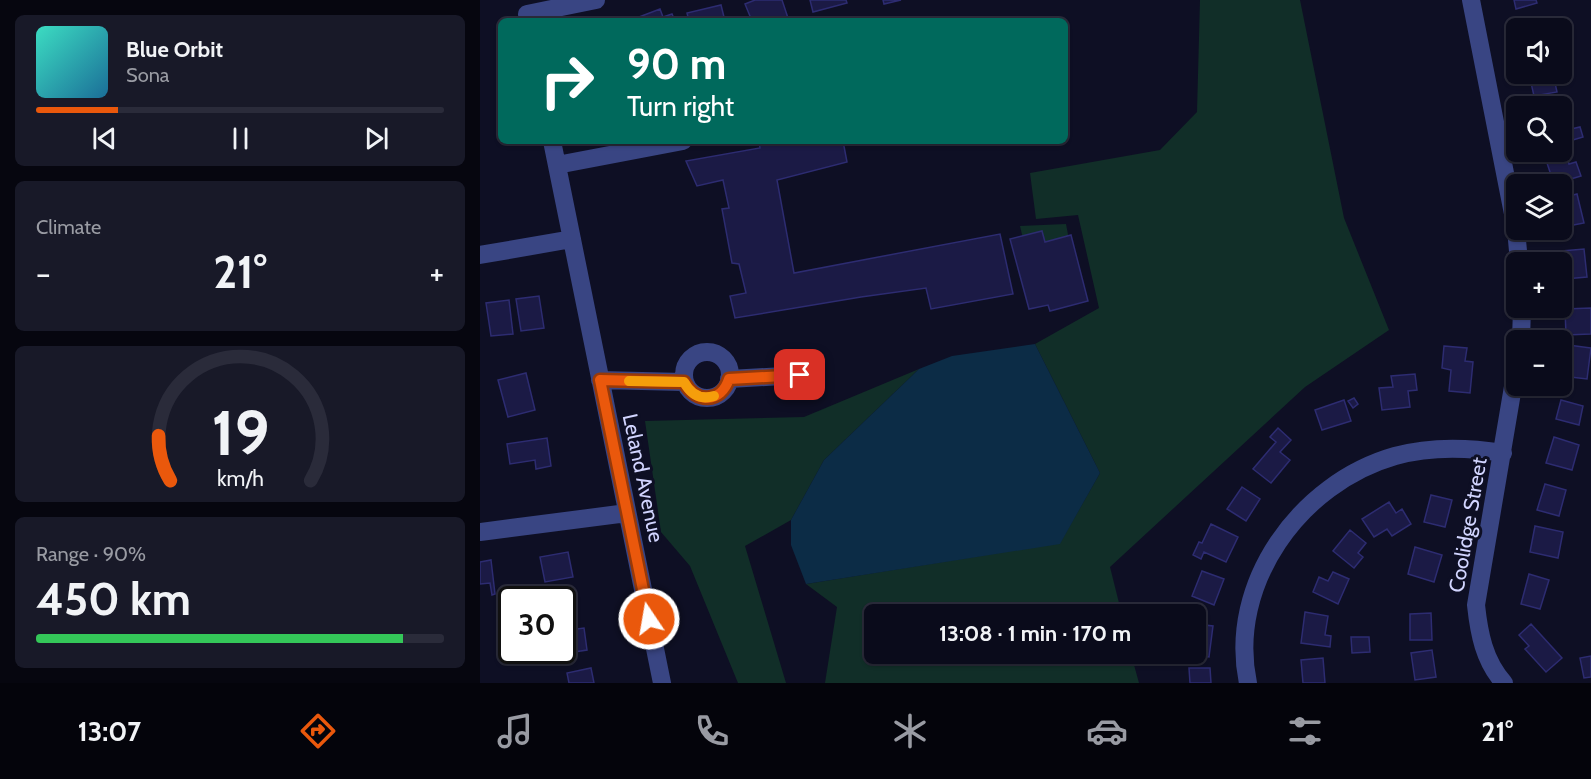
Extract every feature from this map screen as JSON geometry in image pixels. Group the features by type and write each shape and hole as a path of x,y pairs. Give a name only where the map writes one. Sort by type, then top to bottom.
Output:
{"street":[{"path":"526,12 596,0"},
{"path":"1471,0 1512,208 1518,252"},
{"name":"Leland Avenue","path":"553,144 662,683"},
{"path":"557,165 667,144"},
{"path":"480,255 572,239"},
{"path":"716,353 730,371 729,379 722,392 708,398 694,394 684,382 684,367 701,354 716,353"},
{"path":"729,379 800,375"},
{"path":"600,380 684,382"},
{"name":"Coolidge Street","path":"1500,682 1487,656 1479,631 1476,605 1512,396"},
{"path":"1248,683 1244,638 1255,586 1270,555 1286,531 1316,499 1353,474 1373,464 1404,454 1437,448 1503,453"},
{"path":"480,532 627,513"}],"green space":[{"path":"1200,0 1300,0 1344,218 1389,330 1305,387 1110,567 1119,604 864,604 864,664 1134,664 1139,683 825,683 837,607 806,584 1060,543 1100,473 1035,344 1099,308 1078,215 1036,219 1030,173 1160,150 1197,112"},
{"path":"1066,224 1080,297 1039,307 1020,226"},
{"path":"919,369 824,460 791,520 745,546 786,683 738,683 690,566 661,532 645,421 804,417"}],"water":[{"path":"1035,344 1100,473 1060,544 806,584 791,545 791,520 824,460 919,369 952,356"}],"building":[{"path":"755,0 782,0 788,18 751,18 745,4"},
{"path":"810,0 846,0 847,3 813,12"},
{"path":"883,0 901,0 884,4"},
{"path":"1514,0 1536,0 1537,3 1516,9"},
{"path":"721,5 724,18 688,18 687,13"},
{"path":"660,9 663,17 672,14 674,18 639,18"},
{"path":"1531,84 1555,84 1557,92 1534,96"},
{"path":"1580,127 1583,137 1572,140 1572,129"},
{"path":"759,144 844,144 847,162 777,180 794,273 1000,234 1013,294 931,309 926,288 735,318 730,296 746,293 739,264 732,263 722,209 729,208 723,180 697,186 686,161 760,148"},
{"path":"1547,162 1568,162 1569,164 1576,162 1581,176 1572,179 1572,174 1551,174"},
{"path":"1577,194 1584,223 1572,225 1572,195"},
{"path":"1042,231 1045,242 1071,235 1088,301 1050,311 1048,305 1029,309 1010,239"},
{"path":"1584,249 1587,277 1572,278 1572,252 1562,251"},
{"path":"539,296 544,328 521,331 516,299"},
{"path":"509,300 513,334 491,336 486,303"},
{"path":"1591,308 1591,334 1572,335 1572,330 1566,330 1565,318 1572,318 1572,309"},
{"path":"1444,346 1467,348 1465,361 1473,362 1470,393 1449,391 1451,370 1442,368"},
{"path":"1572,346 1591,348 1587,379 1572,377"},
{"path":"526,373 535,410 508,417 498,380"},
{"path":"1415,374 1417,390 1408,391 1410,407 1382,410 1379,388 1393,387 1391,376"},
{"path":"1354,398 1358,404 1353,408 1348,401"},
{"path":"1344,400 1351,421 1322,430 1315,410"},
{"path":"1561,400 1583,406 1579,425 1556,419"},
{"path":"1278,428 1291,440 1280,452 1290,460 1271,483 1253,469 1276,442 1270,437"},
{"path":"1554,437 1579,445 1572,470 1546,463"},
{"path":"547,438 551,466 536,469 535,460 510,464 507,444"},
{"path":"1545,484 1566,490 1559,516 1537,510"},
{"path":"1242,487 1260,499 1246,521 1227,509"},
{"path":"1431,495 1452,500 1445,527 1424,522"},
{"path":"1389,502 1396,513 1402,509 1411,524 1392,536 1387,529 1374,537 1362,519"},
{"path":"1211,524 1238,537 1226,562 1204,552 1201,559 1193,555"},
{"path":"1535,526 1563,532 1558,558 1530,552"},
{"path":"1350,530 1366,543 1358,553 1363,557 1354,568 1333,551"},
{"path":"1415,547 1442,555 1434,582 1408,574"},
{"path":"568,552 573,577 545,582 540,557"},
{"path":"491,560 495,594 492,595 490,583 480,584 480,562"},
{"path":"1202,571 1224,579 1214,605 1192,596"},
{"path":"1333,572 1349,579 1338,604 1313,592 1319,577 1328,581"},
{"path":"1529,574 1549,580 1540,609 1521,604"},
{"path":"1305,612 1328,616 1325,635 1331,636 1330,647 1301,643"},
{"path":"1431,613 1432,640 1410,640 1410,614"},
{"path":"1531,624 1562,658 1546,672 1525,649 1529,646 1519,635"},
{"path":"1206,625 1213,626 1209,657 1206,657"},
{"path":"584,628 587,650 576,652 576,629"},
{"path":"1351,637 1369,637 1370,652 1352,653"},
{"path":"1432,650 1436,677 1415,680 1411,653"},
{"path":"1591,656 1591,677 1584,678 1580,658"},
{"path":"1323,658 1325,683 1303,683 1301,660"},
{"path":"591,668 594,683 569,683 567,673"},
{"path":"1189,668 1210,668 1211,683 1190,683"}],"slow traffic":[{"path":"629,381 684,382 694,394 708,398 714,396"}],"route":[{"path":"649,619 600,380 684,382 694,394 708,398 722,392 729,379 800,375"}]}
